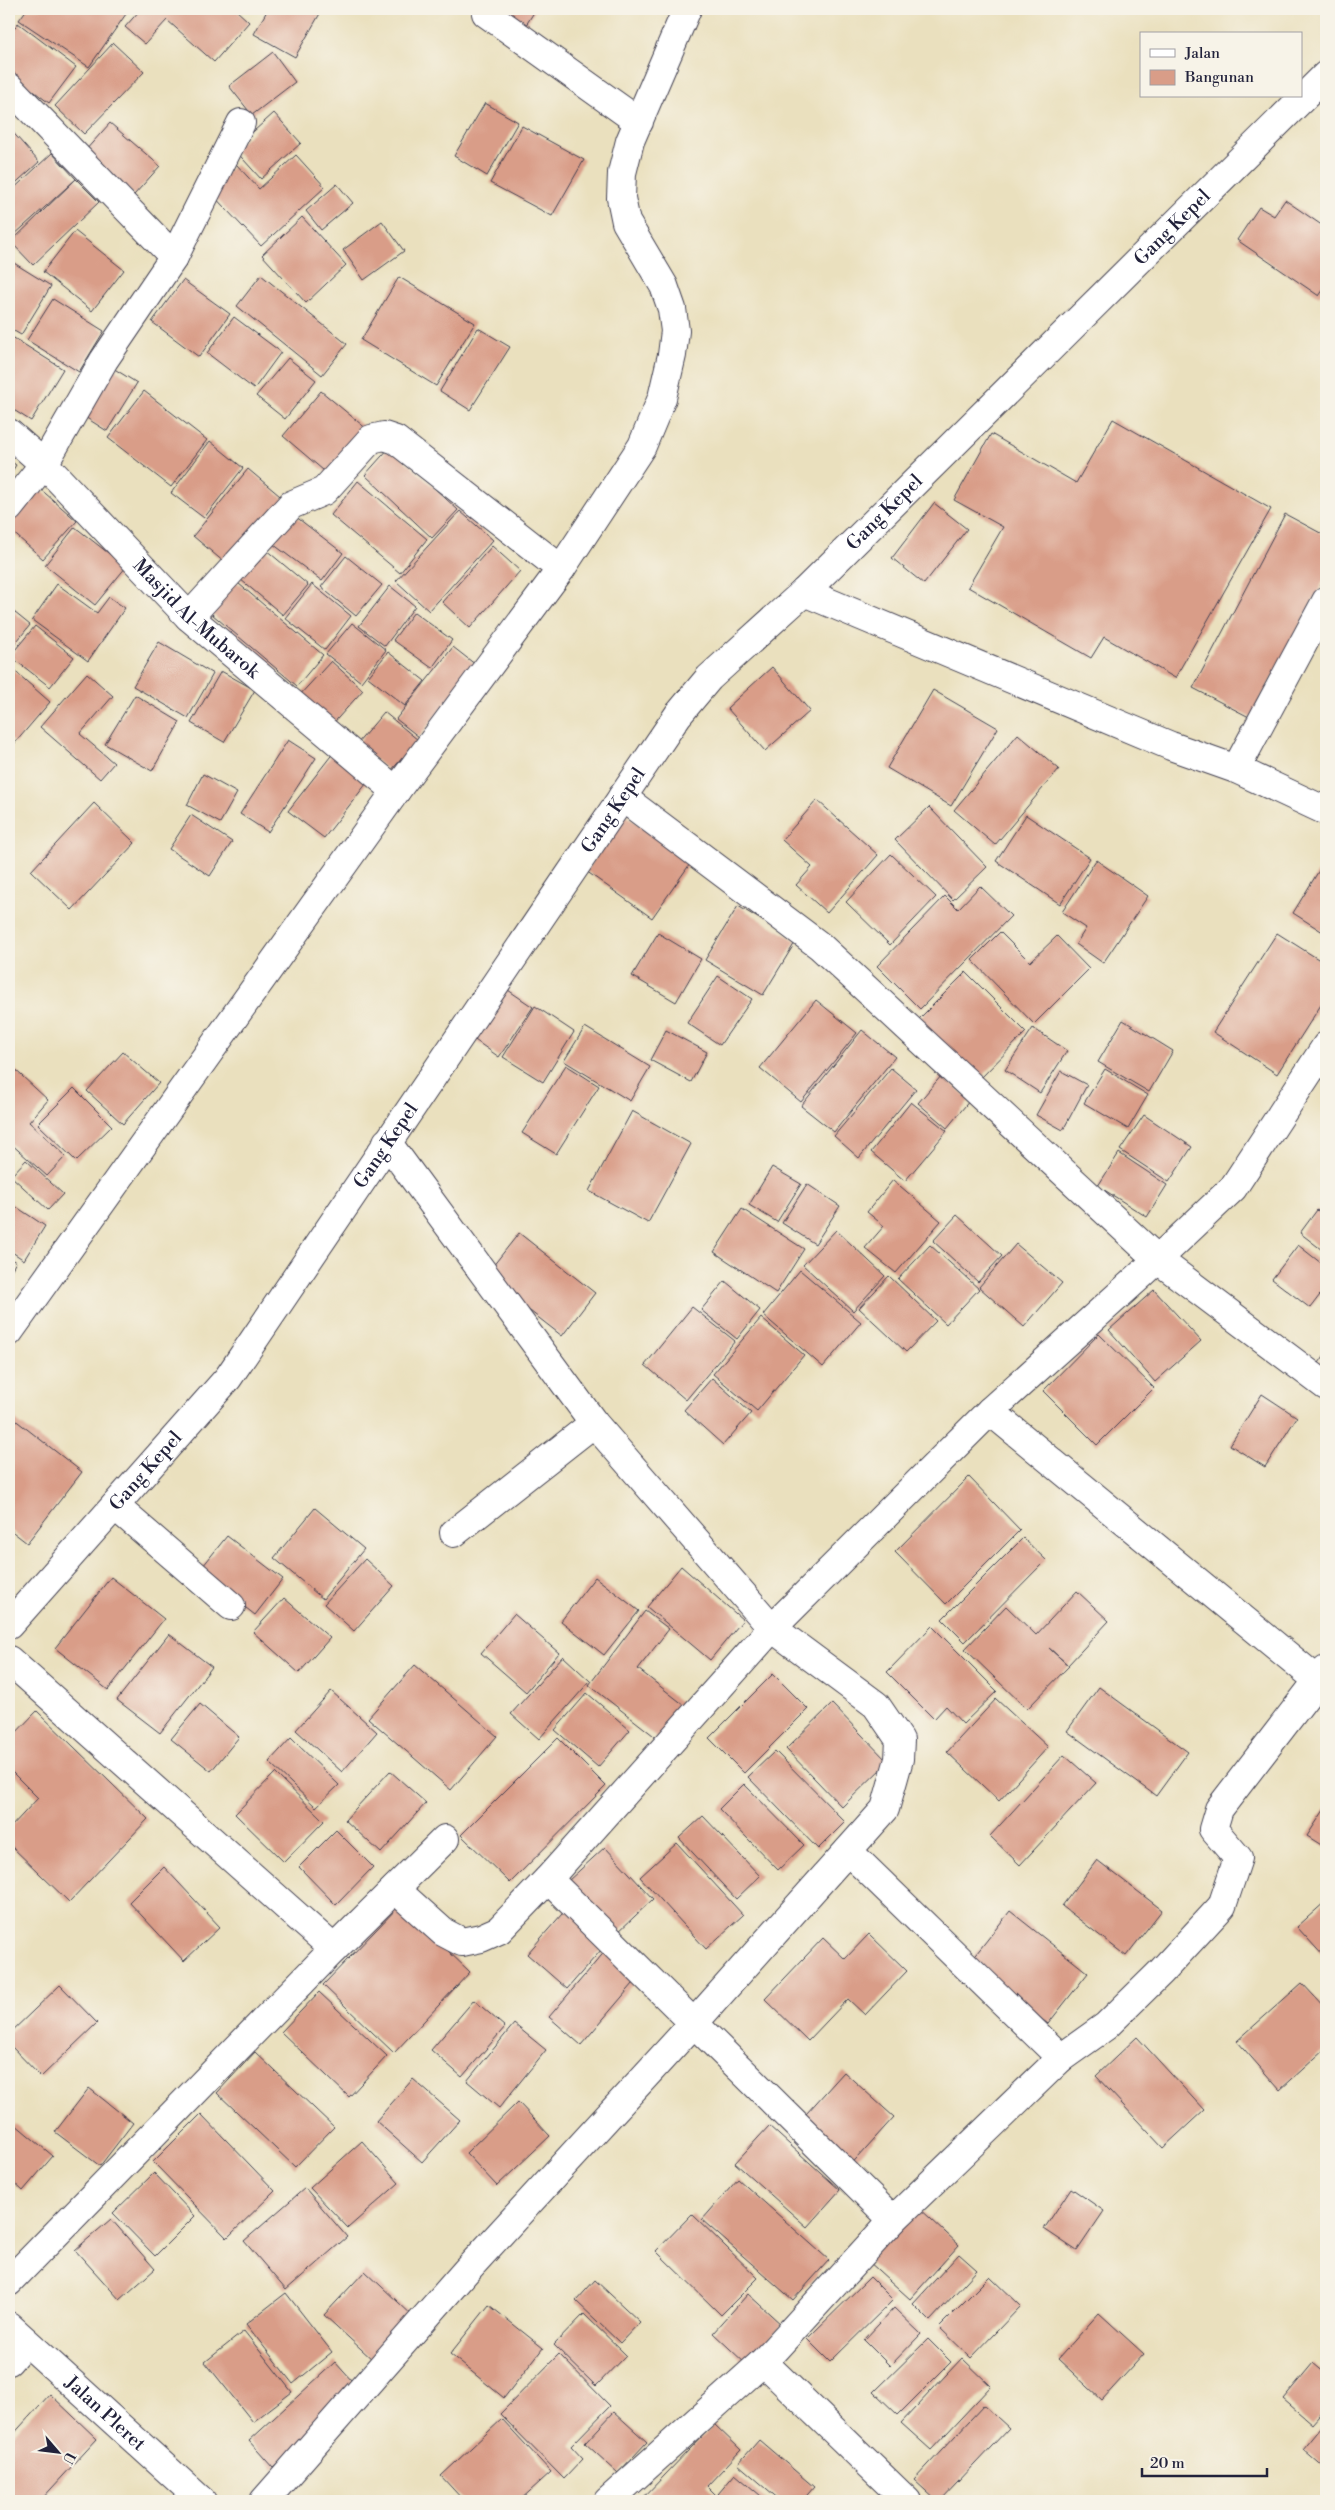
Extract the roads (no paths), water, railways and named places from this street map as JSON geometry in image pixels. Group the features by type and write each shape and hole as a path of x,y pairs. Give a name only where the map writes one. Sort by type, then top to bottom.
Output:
{"street":[{"path":"9,1332 396,792 561,569 642,446 662,398 672,355 674,331 672,308 664,286 626,222 621,198 622,173 630,141 687,9"},
{"path":"486,13 639,122"},
{"name":"Gang Kepel","path":"9,1626 228,1378 678,715 709,678 804,592 1324,81"},
{"path":"9,87 174,257"},
{"path":"9,508 44,464 104,360 174,257 241,123"},
{"name":"Masjid Al-Mubarok","path":"9,433 44,464 189,617 396,792"},
{"path":"189,617 292,505 324,491 372,439 384,436 396,440 561,569"},
{"path":"804,592 1170,746 1236,769 1326,811"},
{"path":"1236,769 1326,601"},
{"path":"622,797 820,946 1157,1259 1326,1386"},
{"path":"395,1889 443,1932 462,1942 481,1938 499,1930 548,1879 772,1628 990,1411 1233,1188 1326,1046"},
{"path":"264,2501 466,2271 694,2023 885,1809 897,1766 900,1740 876,1705 772,1628 594,1423 387,1142"},
{"path":"608,2501 763,2362 893,2220 1061,2058 1106,2026 1161,1972 1222,1906 1238,1858 1213,1829 1219,1809 1324,1679 990,1411"},
{"path":"454,1533 594,1423"},
{"path":"115,1506 231,1606"},
{"path":"9,1660 334,1949"},
{"path":"9,2282 334,1949 446,1839"},
{"path":"848,1851 1061,2058"},
{"path":"548,1879 893,2220"},
{"name":"Jalan Pleret","path":"14,2343 202,2501"},
{"path":"763,2362 907,2501"}]}
